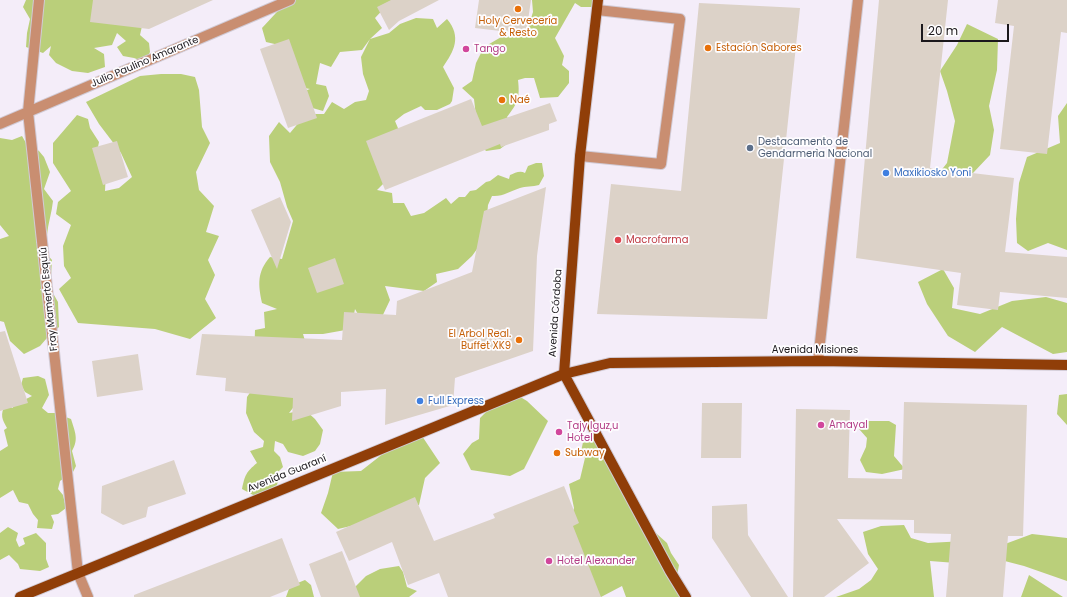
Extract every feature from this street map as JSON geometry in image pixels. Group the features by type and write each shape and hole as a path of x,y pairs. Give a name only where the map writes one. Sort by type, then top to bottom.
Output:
{"main road":[{"name":"Avenida Córdoba","path":"564,374 580,156 597,5"},
{"name":"Avenida Misiones","path":"564,374 610,363 818,361 1067,366"},
{"name":"Avenida Guaraní","path":"20,597 564,374"},
{"path":"564,374 670,571 686,597"}],"street":[{"name":"Fray Mamerto Esquiú","path":"39,0 28,112 78,573 88,597"},
{"name":"Julio Paulino Amarante","path":"0,124 290,0"},
{"path":"818,361 858,0"},
{"path":"580,156 661,164 680,19 597,5"}],"green space":[{"path":"26,0 148,0 140,35 149,43 150,52 145,62 123,56 117,47 126,41 117,33 112,45 94,48 104,54 105,67 88,73 72,71 56,63 49,55 51,46 43,53 26,47 30,19 23,7"},
{"path":"288,0 392,0 375,18 382,28 370,39 362,50 340,52 331,67 320,63 316,84 326,86 329,96 323,111 302,105 304,91 310,89 294,86 279,45 266,42 262,28"},
{"path":"532,0 598,0 592,7 581,7 575,3 555,38 564,56 562,65 569,71 569,83 558,97 540,98 534,78 518,80 519,91 517,100 514,108 507,117 519,135 500,149 486,151 479,143 474,99 462,88 472,81 476,63 484,47 503,36 518,36 526,34 533,12"},
{"path":"416,18 433,19 437,28 447,19 452,26 455,44 443,67 454,88 452,101 450,104 437,110 425,110 421,106 404,114 395,121 400,133 390,177 377,190 392,193 393,203 404,203 411,216 424,213 446,198 451,204 459,197 465,197 470,191 476,190 498,175 509,179 510,175 521,172 525,173 528,166 536,163 542,163 544,176 539,185 522,187 503,195 492,196 488,205 485,238 472,256 458,269 436,274 437,282 424,291 385,286 390,300 381,319 363,323 355,309 351,329 323,334 303,334 306,344 300,399 289,413 305,410 315,419 323,430 320,444 315,451 303,456 288,452 283,444 275,441 274,451 280,457 283,467 275,475 278,481 277,485 255,496 242,489 246,474 257,463 250,451 263,447 264,441 254,432 246,413 247,397 253,388 255,330 265,328 264,312 277,309 262,303 259,284 263,268 270,257 282,259 293,221 287,207 280,182 270,162 269,136 279,122 290,133 306,114 324,114 332,102 344,109 355,102 366,100 369,91 363,74 361,57 370,39 389,33 400,24"},
{"path":"967,24 998,39 997,70 989,106 994,130 990,155 973,173 928,187 947,163 955,121 940,71 957,45"},
{"path":"181,74 195,77 199,90 202,127 210,143 196,172 199,190 214,206 206,232 219,236 208,260 215,275 205,299 216,318 190,339 155,329 78,323 59,289 71,278 64,266 63,246 71,225 56,214 58,202 71,191 53,163 53,143 77,115 88,119 90,128 99,142 96,157 106,171 105,191 119,188 132,177 121,153 99,124 86,102 140,76"},
{"path":"1067,103 1067,250 1048,243 1028,251 1017,243 1016,219 1019,183 1027,157 1060,143 1058,116"},
{"path":"22,136 26,143 39,151 44,157 50,172 44,189 53,201 47,235 36,242 52,260 51,276 40,290 54,295 58,302 59,327 40,346 24,354 10,341 4,322 0,321 0,239 9,236 0,225 0,138 12,140"},
{"path":"943,269 954,288 952,308 980,314 1012,301 1046,297 1067,303 1067,352 1053,354 1002,327 975,352 948,336 927,304 918,282"},
{"path":"38,376 45,379 49,395 42,408 48,413 55,413 71,419 76,435 72,451 76,466 73,472 60,481 58,489 63,495 66,508 58,514 51,515 54,522 52,529 37,528 38,520 28,504 19,502 13,490 0,498 0,451 8,446 4,430 7,428 2,417 3,408 5,405 13,408 12,401 26,399 32,396 25,392 21,385 23,378"},
{"path":"512,392 527,401 548,421 524,469 510,476 471,470 463,454 472,443 479,439 480,418 489,409"},
{"path":"1067,394 1067,425 1057,414 1059,395"},
{"path":"864,421 889,421 896,425 894,456 905,469 882,474 866,472 860,460 866,447 867,438 859,429"},
{"path":"594,435 638,517 667,543 671,553 679,565 676,581 686,597 626,597 622,586 601,597 537,536 571,518 574,508 569,484 580,479 585,458 581,452 583,442"},
{"path":"422,436 440,463 425,478 419,505 381,519 338,529 321,513 333,472 361,471 389,449"},
{"path":"904,525 911,538 928,543 965,541 1005,544 1032,534 1067,538 1067,581 1024,566 997,559 969,564 930,561 934,597 836,597 859,589 871,580 878,569 868,554 863,532 881,526"},
{"path":"8,527 18,533 16,540 19,547 25,544 23,538 36,533 46,543 46,559 49,567 40,571 20,569 18,564 9,555 0,560 0,533"},
{"path":"399,566 403,572 407,587 417,591 409,597 345,597 366,576 380,569"},
{"path":"1029,575 1063,597 1021,597"},
{"path":"305,580 311,585 314,597 286,597 290,586"}],"building":[{"path":"93,0 213,0 149,29 90,22"},
{"path":"391,0 439,0 399,21 389,30 377,7"},
{"path":"479,0 531,0 526,34 475,28"},
{"path":"879,0 948,0 930,168 1014,178 1005,252 1067,257 1067,298 1000,292 998,310 957,305 961,273 856,258"},
{"path":"998,0 1067,0 1067,33 1061,32 1047,154 1000,149 1014,26 995,23"},
{"path":"699,3 800,8 767,319 597,314 611,184 681,191"},
{"path":"289,39 317,118 288,128 260,49"},
{"path":"471,99 482,126 550,103 557,121 549,124 549,130 501,147 500,144 385,190 366,141"},
{"path":"117,141 128,177 103,185 92,148"},
{"path":"546,187 537,256 533,351 455,378 453,405 385,425 386,389 341,392 341,406 292,421 293,398 225,391 226,378 196,375 202,334 342,340 344,312 396,315 397,301 472,272 484,211"},
{"path":"280,197 291,222 277,269 251,210"},
{"path":"335,258 344,284 317,293 308,268"},
{"path":"5,331 28,403 0,411 0,332"},
{"path":"138,354 143,390 97,397 92,361"},
{"path":"904,402 1027,405 1023,536 1008,536 1003,597 946,597 951,534 914,533 914,520 837,519 869,563 824,597 793,597 796,409 850,410 848,478 902,479"},
{"path":"702,403 742,403 741,458 701,458"},
{"path":"174,460 186,494 148,507 146,517 123,525 101,513 102,486"},
{"path":"564,486 579,523 573,526 601,597 448,597 439,573 408,585 392,542 349,561 336,532 415,497 434,541 495,518 493,514"},
{"path":"747,504 748,535 788,597 751,597 712,538 712,506"},
{"path":"282,538 300,585 270,597 134,597 134,595"},
{"path":"342,551 360,597 321,597 309,564"}],"place":[{"name":"Holy Cervecería & Resto","path":"518,9"},
{"name":"Estación Sabores","path":"708,48"},
{"name":"Tango","path":"466,49"},
{"name":"Naé","path":"502,100"},
{"name":"Destacamento de Gendarmerìa Nacional","path":"750,148"},
{"name":"Maxikiosko Yoni","path":"886,173"},
{"name":"Macrofarma","path":"618,240"},
{"name":"El Arbol Real. Buffet XK9","path":"519,340"},
{"name":"Full Express","path":"420,401"},
{"name":"Amayal","path":"821,425"},
{"name":"Tajy Iguz,u Hotel","path":"559,432"},
{"name":"Subway","path":"557,453"},
{"name":"Hotel Alexander","path":"549,561"}]}
